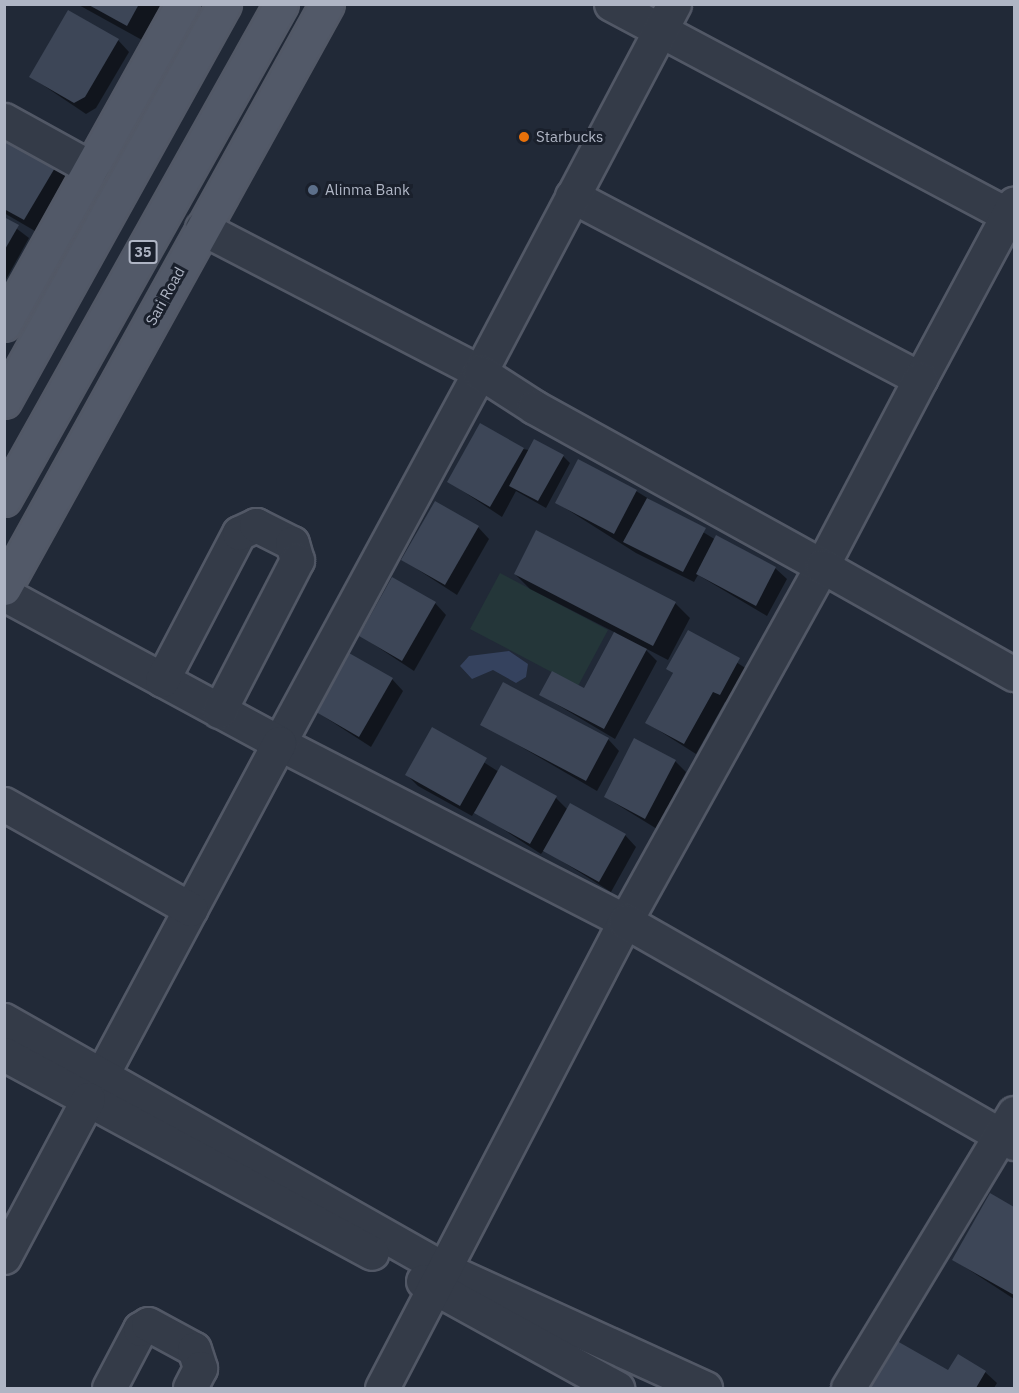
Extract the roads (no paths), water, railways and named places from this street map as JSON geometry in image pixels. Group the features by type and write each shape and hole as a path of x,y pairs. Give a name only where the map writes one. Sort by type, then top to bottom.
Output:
{"main road":[{"path":"4,324 182,4"},
{"path":"4,401 224,4"},
{"name":"35","path":"4,499 281,4"},
{"name":"Sari Road","path":"4,588 327,4"}],"street":[{"path":"381,1389 625,921 822,566 920,379 1013,212 667,17 611,4"},
{"path":"4,1257 480,372 667,17"},
{"path":"4,120 92,168"},
{"path":"572,196 920,379"},
{"path":"202,228 480,372 1014,674"},
{"path":"162,680 239,533 256,525 292,543 297,560 219,711"},
{"path":"4,594 279,743 625,921 1010,1131 848,1389"},
{"path":"4,804 190,909"},
{"path":"4,1020 95,1087 439,1278 617,1389"},
{"path":"4,1053 95,1087"},
{"path":"439,1278 705,1389"},
{"path":"109,1389 140,1329 148,1324 194,1349 201,1368 190,1389"}],"water":[{"path":"509,651 528,664 526,677 516,683 493,670 472,679 460,666 469,656"}],"place":[{"name":"Starbucks","path":"524,137"},
{"name":"Alinma Bank","path":"313,190"}]}
